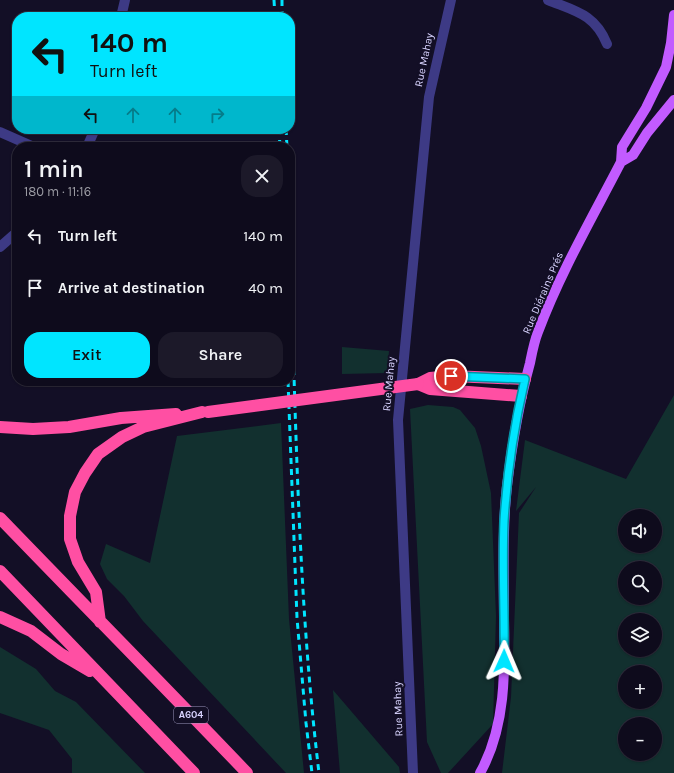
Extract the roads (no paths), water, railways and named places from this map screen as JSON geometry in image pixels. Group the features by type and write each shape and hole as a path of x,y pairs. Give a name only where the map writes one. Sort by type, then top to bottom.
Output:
{"highway":[{"path":"0,427 33,429 69,427 121,418 155,414 205,412 430,383 470,376 525,379"},
{"path":"430,383 521,396"},
{"path":"100,622 96,592 78,562 70,539 70,516 75,492 85,473 98,454 122,437 143,427 205,412"},
{"name":"A604","path":"0,518 247,773"},
{"path":"0,571 194,773"},
{"path":"0,617 31,631 61,654 105,681"}],"main road":[{"name":"Rue Diérains Prés","path":"480,773 491,748 502,696 504,646 504,522 512,448 525,379 537,333 550,300 621,162 622,147 646,108 666,67 674,15"},
{"name":"Rue Diérains Prés","path":"621,162 632,155 647,133 674,100"}],"street":[{"path":"122,12 125,0"},
{"name":"Rue Mahay","path":"412,773 398,420 429,97 451,0"},
{"path":"548,0 581,13 590,19 603,34 607,44"},
{"path":"0,132 23,142"},
{"path":"0,247 12,236"}],"railway":[{"path":"274,0 275,12"},
{"path":"282,0 282,12"},
{"path":"279,134 280,142"},
{"path":"286,134 287,142"},
{"path":"288,386 297,618 312,773"},
{"path":"294,386 306,642 319,773"}]}
